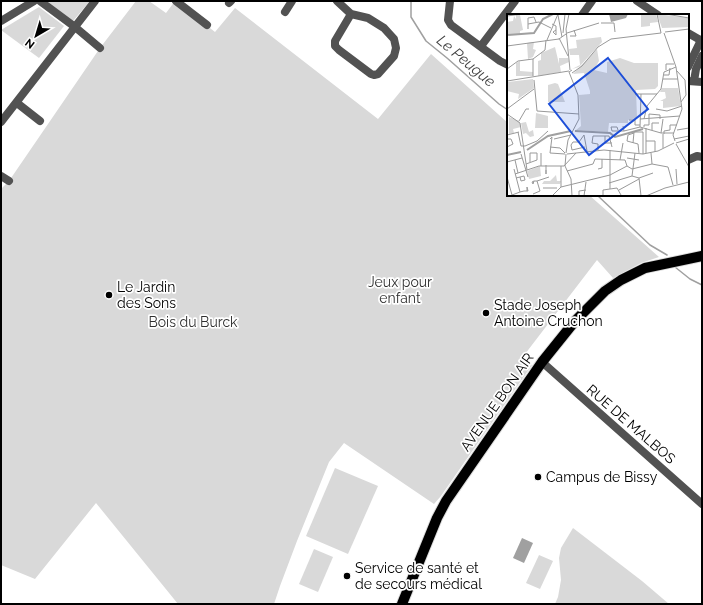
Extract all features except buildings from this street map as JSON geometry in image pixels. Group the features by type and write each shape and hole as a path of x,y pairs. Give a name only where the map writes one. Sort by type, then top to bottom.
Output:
{"main road":[{"name":"AVENUE BON AIR","path":"402,604 437,518 446,501 542,362 575,321 604,291 621,280 646,268 702,256"}],"street":[{"path":"1,21 34,1"},
{"path":"40,1 100,48"},
{"path":"1,122 95,1"},
{"path":"176,1 207,25"},
{"path":"285,12 292,1"},
{"path":"337,1 351,14 368,18 384,28 394,39 396,48 394,56 378,74 371,74 335,46 335,41 351,14"},
{"path":"450,1 448,20 452,25 500,61 507,64"},
{"path":"481,46 515,1"},
{"path":"583,14 592,1"},
{"path":"637,1 656,14"},
{"path":"689,34 701,40 689,65"},
{"path":"695,81 696,69 702,56"},
{"path":"17,103 40,121"},
{"path":"689,160 697,156 702,157"},
{"path":"1,176 9,181"},
{"name":"RUE DE MALBOS","path":"542,362 702,504"}],"green space":[{"path":"49,1 90,1 73,21 49,3"},
{"name":"Bois du Burck","path":"136,1 149,1 166,13 176,1 215,32 235,8 378,119 431,54 507,122 507,196 590,196 659,257 641,263 613,278 597,260 522,358 532,365 434,504 344,443 329,462 297,541 274,604 178,604 96,503 35,579 1,565 1,189 9,181 100,48"},
{"path":"39,7 64,26 39,58 1,30"},
{"path":"335,468 378,486 348,554 306,536"},
{"path":"573,528 642,581 669,604 555,604 558,597 561,580 559,558 561,548"},
{"path":"314,549 333,557 318,592 299,584"},
{"path":"539,555 553,561 540,589 526,583"}],"shaded area":[{"path":"522,538 533,543 524,563 513,558"}],"waterway":[{"name":"Le Peugue","path":"411,1 411,17 426,41 507,109"},
{"name":"Le Peugue","path":"598,196 650,245 667,255"},
{"name":"Le Peugue","path":"675,267 690,279 702,285"}],"place":[{"name":"Le Jardin des Sons","path":"109,295"},
{"name":"Stade Joseph Antoine Cruchon","path":"486,313"},
{"name":"Campus de Bissy","path":"538,477"},
{"name":"Service de santé et de secours médical","path":"347,576"}],"park label":[{"name":"Jeux pour enfant","path":"400,290"}]}
